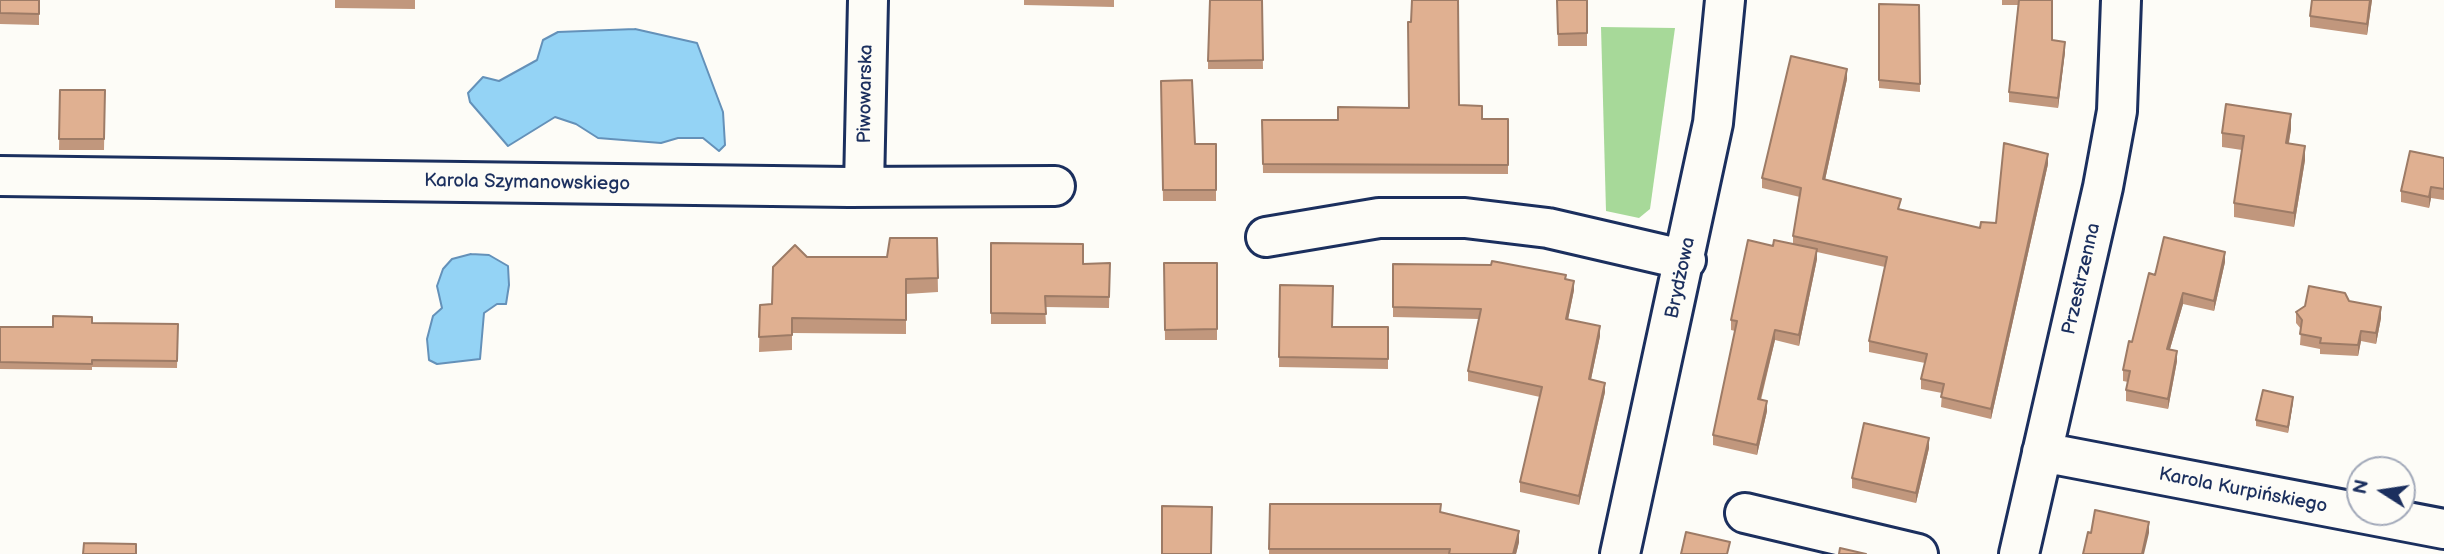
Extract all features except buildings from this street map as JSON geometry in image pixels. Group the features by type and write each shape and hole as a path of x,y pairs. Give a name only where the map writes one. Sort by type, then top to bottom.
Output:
{"street":[{"name":"Piwowarska","path":"864,187 868,0"},
{"name":"Brydżowa","path":"1620,554 1686,260 1713,123 1721,68 1725,0"},
{"name":"Przestrzenna","path":"2019,554 2117,111 2129,4"},
{"name":"Karola Szymanowskiego","path":"0,176 864,187 1055,186"},
{"path":"1266,237 1383,217 1465,218 1548,228 1686,260"},
{"name":"Karola Kurpińskiego","path":"2042,452 2444,529"},
{"path":"1745,513 1918,554"}],"green space":[{"path":"1601,27 1675,28 1650,209 1639,218 1606,211"}],"water":[{"path":"635,29 697,43 723,112 725,145 719,151 703,138 678,138 661,143 598,138 576,124 555,117 508,146 470,102 468,93 483,77 499,81 537,60 543,40 558,32"},
{"path":"471,254 489,255 508,266 506,304 497,304 484,313 480,359 437,364 429,360 427,339 433,316 442,308 437,286 443,269 452,259"}]}
